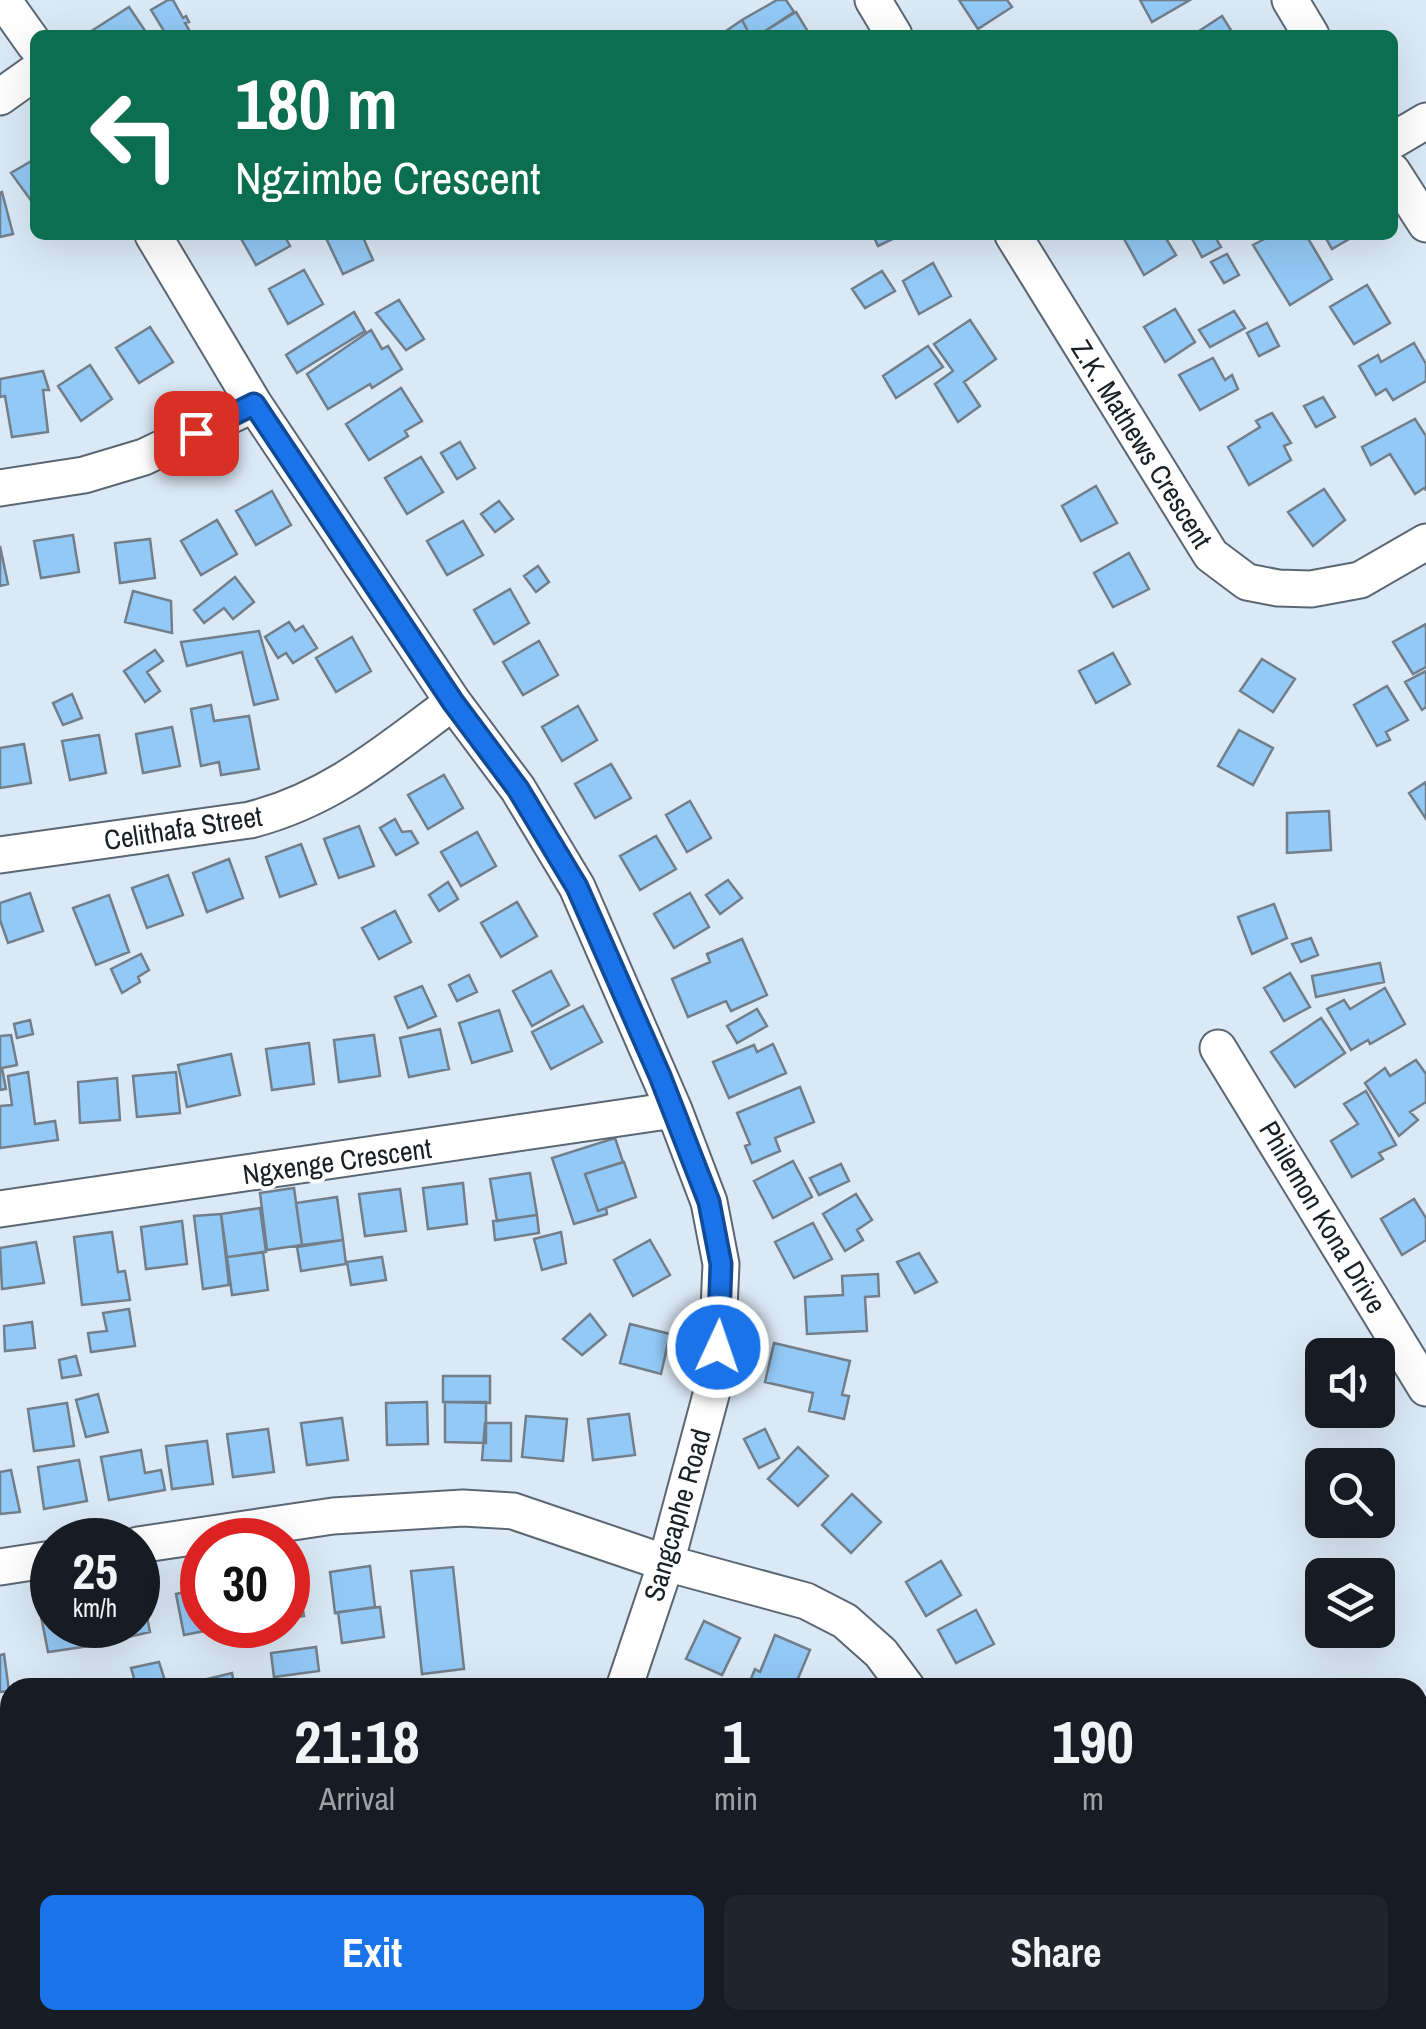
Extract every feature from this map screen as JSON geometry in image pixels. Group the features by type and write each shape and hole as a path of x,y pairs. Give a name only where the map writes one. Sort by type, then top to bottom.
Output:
{"street":[{"path":"3,0 30,38"},
{"path":"873,0 891,30"},
{"path":"1290,0 1308,30"},
{"path":"0,97 30,76"},
{"path":"1398,137 1426,121"},
{"path":"1398,180 1426,224"},
{"name":"Sangcaphe Road","path":"156,240 254,404 453,702 518,789 577,887 674,1110 709,1202 721,1264 716,1376 666,1563 627,1678"},
{"name":"Z.K. Mathews Crescent","path":"1016,240 1211,555 1247,582 1311,589 1360,580 1426,542"},
{"path":"0,488 84,476 144,457 254,404"},
{"name":"Celithafa Street","path":"0,856 250,820 287,810 356,774 453,702"},
{"name":"Philemon Kona Drive","path":"1218,1048 1426,1388"},
{"name":"Ngxenge Crescent","path":"0,1209 674,1110"},
{"path":"160,1542 333,1516 462,1508 513,1510 666,1563 806,1601 845,1621 881,1653 899,1678"},
{"path":"0,1567 30,1562"}],"building":[{"path":"173,0 183,18 186,16 189,30 163,30 151,10"},
{"path":"777,0 786,0 794,12 767,30 747,30 742,20"},
{"path":"959,0 1007,0 1012,7 978,29"},
{"path":"1140,0 1190,0 1152,22"},
{"path":"129,7 145,30 93,30"},
{"path":"796,12 807,30 767,30"},
{"path":"1222,16 1231,30 1201,30"},
{"path":"742,20 747,30 727,30"},
{"path":"30,162 30,199 11,173"},
{"path":"0,193 13,234 0,237"},
{"path":"242,240 287,240 290,246 256,265"},
{"path":"327,240 364,240 373,260 343,274"},
{"path":"1125,240 1167,240 1176,255 1144,275"},
{"path":"1193,240 1217,240 1221,247 1202,257"},
{"path":"1262,240 1309,240 1332,279 1290,305 1253,245"},
{"path":"1327,240 1347,240 1332,249"},
{"path":"1227,254 1239,275 1224,283 1211,262"},
{"path":"933,263 951,296 919,314 903,281"},
{"path":"304,270 323,304 288,324 269,289"},
{"path":"882,271 895,291 865,308 852,289"},
{"path":"1367,285 1390,323 1354,344 1330,307"},
{"path":"399,300 424,339 406,350 376,313"},
{"path":"1175,309 1195,342 1165,362 1144,327"},
{"path":"1234,311 1245,328 1210,347 1199,330"},
{"path":"354,312 365,331 297,373 286,355"},
{"path":"970,320 996,359 964,382 980,406 958,422 935,384 953,371 934,344"},
{"path":"1267,323 1279,346 1259,356 1247,333"},
{"path":"150,327 173,362 139,383 116,348"},
{"path":"371,330 382,349 388,346 402,369 328,409 307,374"},
{"path":"1414,343 1426,364 1426,381 1393,400 1386,389 1376,395 1359,366 1378,355 1381,362"},
{"path":"928,346 943,367 896,398 883,376"},
{"path":"1213,358 1225,380 1232,375 1238,389 1200,410 1179,375"},
{"path":"90,365 112,399 81,421 58,386"},
{"path":"43,371 49,390 43,390 48,432 12,437 5,396 0,397 0,379"},
{"path":"401,388 422,421 405,431 408,436 369,460 346,424"},
{"path":"1323,397 1335,417 1316,427 1304,406"},
{"path":"1272,413 1291,443 1284,446 1291,460 1249,485 1228,447 1260,427 1256,421"},
{"path":"1415,419 1426,436 1426,490 1415,494 1390,454 1371,465 1362,447"},
{"path":"460,442 475,468 457,479 441,453"},
{"path":"421,457 443,492 407,514 385,478"},
{"path":"1096,486 1117,523 1081,541 1062,506"},
{"path":"1324,489 1345,520 1313,546 1288,512"},
{"path":"272,491 291,525 256,545 236,511"},
{"path":"499,501 513,519 495,532 481,514"},
{"path":"217,520 237,554 201,575 181,541"},
{"path":"463,521 483,555 447,575 427,541"},
{"path":"73,535 79,572 41,578 34,541"},
{"path":"150,539 155,578 120,583 115,543"},
{"path":"0,546 8,584 0,586"},
{"path":"1129,553 1149,589 1113,607 1094,573"},
{"path":"538,566 549,582 536,592 524,576"},
{"path":"235,577 254,602 233,619 224,608 204,623 194,610"},
{"path":"510,589 529,623 494,644 474,610"},
{"path":"133,591 171,601 172,633 125,622"},
{"path":"289,622 295,631 303,626 317,648 293,663 286,653 278,658 265,637"},
{"path":"1426,624 1426,667 1413,674 1393,642"},
{"path":"259,631 278,699 254,705 242,652 187,666 181,642"},
{"path":"352,637 371,671 336,692 316,658"},
{"path":"539,641 558,675 523,695 503,662"},
{"path":"155,650 163,661 147,672 160,691 145,702 124,671"},
{"path":"1113,653 1130,684 1096,703 1079,671"},
{"path":"1262,659 1295,679 1273,712 1240,691"},
{"path":"1426,671 1426,707 1422,710 1405,682"},
{"path":"1387,686 1408,720 1386,732 1390,740 1377,746 1354,705"},
{"path":"72,694 82,718 63,725 53,703"},
{"path":"211,705 214,721 249,716 259,769 221,775 219,762 201,766 191,709"},
{"path":"578,706 597,740 562,761 542,727"},
{"path":"172,727 180,766 143,773 136,734"},
{"path":"1239,730 1273,748 1253,785 1218,766"},
{"path":"99,735 106,773 70,780 62,741"},
{"path":"24,744 31,783 0,788 0,748"},
{"path":"611,764 631,798 595,818 575,784"},
{"path":"444,775 463,808 428,829 408,795"},
{"path":"1426,782 1426,819 1409,793"},
{"path":"690,801 711,838 687,852 666,815"},
{"path":"1329,811 1331,850 1287,853 1287,813"},
{"path":"395,819 402,832 411,831 418,843 396,855 380,828"},
{"path":"359,826 374,866 339,878 324,839"},
{"path":"477,832 496,866 461,886 441,852"},
{"path":"656,836 676,869 640,890 620,856"},
{"path":"301,844 316,884 280,897 266,857"},
{"path":"229,859 243,898 207,912 193,873"},
{"path":"168,875 183,915 147,928 132,888"},
{"path":"728,880 742,898 720,914 706,895"},
{"path":"448,882 458,899 439,911 429,895"},
{"path":"30,893 43,931 8,943 0,920 0,903"},
{"path":"690,893 709,927 674,948 654,914"},
{"path":"109,895 129,952 96,965 73,908"},
{"path":"517,902 537,936 501,957 481,923"},
{"path":"1274,904 1287,938 1252,954 1238,917"},
{"path":"395,911 411,942 379,959 362,928"},
{"path":"1311,938 1318,955 1301,962 1292,944"},
{"path":"742,939 767,995 731,1011 726,1001 688,1017 672,979 710,962 707,954"},
{"path":"141,954 149,970 138,977 140,982 122,993 111,969"},
{"path":"1380,963 1384,982 1316,997 1312,976"},
{"path":"551,971 569,1005 532,1026 513,991"},
{"path":"1290,973 1310,1007 1284,1021 1264,988"},
{"path":"469,975 477,992 457,1001 449,985"},
{"path":"422,986 436,1016 408,1028 395,997"},
{"path":"1385,988 1405,1024 1351,1050 1327,1009 1344,1000 1350,1009"},
{"path":"583,1006 602,1042 551,1069 532,1032"},
{"path":"757,1009 767,1026 737,1043 727,1026"},
{"path":"499,1010 512,1051 472,1063 459,1023"},
{"path":"1321,1018 1345,1053 1295,1087 1271,1052"},
{"path":"30,1020 33,1034 17,1038 14,1024"},
{"path":"440,1029 449,1069 409,1077 400,1038"},
{"path":"11,1035 17,1065 2,1068 6,1089 0,1090 0,1036"},
{"path":"374,1035 380,1076 339,1082 334,1040"},
{"path":"309,1043 314,1084 272,1090 266,1049"},
{"path":"773,1044 786,1073 729,1098 713,1062 754,1045 757,1052"},
{"path":"231,1054 240,1095 187,1107 178,1065"},
{"path":"1416,1060 1426,1074 1426,1102 1410,1112 1418,1120 1399,1136 1365,1083 1385,1068 1390,1076"},
{"path":"28,1072 35,1124 55,1121 58,1140 0,1148 0,1106 12,1105 8,1076"},
{"path":"176,1072 180,1113 137,1117 133,1076"},
{"path":"117,1078 120,1120 80,1123 78,1082"},
{"path":"800,1087 814,1122 775,1138 780,1151 752,1163 745,1146 750,1144 737,1113"},
{"path":"1366,1091 1396,1145 1379,1153 1383,1159 1352,1177 1331,1141 1358,1124 1344,1104"},
{"path":"615,1138 623,1162 585,1174 598,1211 606,1208 607,1214 574,1224 552,1158"},
{"path":"793,1161 812,1197 773,1218 754,1181"},
{"path":"624,1162 636,1197 598,1211 585,1174"},
{"path":"841,1164 849,1181 819,1195 810,1178"},
{"path":"530,1173 537,1215 497,1221 490,1179"},
{"path":"463,1183 467,1224 428,1229 423,1188"},
{"path":"294,1188 302,1245 267,1250 260,1193"},
{"path":"400,1189 406,1231 365,1236 359,1194"},
{"path":"856,1194 872,1220 857,1230 863,1240 845,1251 823,1214"},
{"path":"337,1197 343,1240 302,1245 296,1203"},
{"path":"1414,1199 1426,1218 1426,1240 1402,1255 1381,1219"},
{"path":"260,1208 266,1252 227,1257 221,1214"},
{"path":"221,1214 229,1285 203,1289 194,1216"},
{"path":"537,1215 539,1233 495,1240 493,1221"},
{"path":"182,1221 187,1264 146,1269 141,1227"},
{"path":"813,1223 832,1259 794,1278 775,1242"},
{"path":"112,1232 118,1272 125,1271 130,1300 82,1305 74,1237"},
{"path":"561,1232 566,1263 542,1270 534,1239"},
{"path":"343,1240 346,1264 301,1271 297,1247"},
{"path":"650,1240 670,1275 633,1296 614,1260"},
{"path":"36,1242 44,1283 2,1289 0,1248"},
{"path":"263,1252 268,1290 232,1295 227,1257"},
{"path":"919,1253 937,1282 915,1293 897,1262"},
{"path":"382,1257 386,1280 351,1285 347,1262"},
{"path":"878,1274 879,1296 865,1297 867,1331 807,1334 805,1297 843,1295 842,1276"},
{"path":"129,1309 135,1346 91,1352 88,1333 107,1331 103,1313"},
{"path":"590,1314 606,1335 582,1355 563,1339"},
{"path":"32,1322 35,1348 5,1351 4,1326"},
{"path":"630,1324 670,1334 661,1374 620,1363"},
{"path":"774,1343 850,1361 842,1395 849,1396 844,1419 809,1411 813,1393 765,1382"},
{"path":"76,1356 81,1375 62,1378 59,1360"},
{"path":"443,1376 490,1376 490,1403 443,1402"},
{"path":"98,1394 108,1432 86,1437 76,1400"},
{"path":"427,1402 428,1444 387,1445 386,1403"},
{"path":"445,1402 486,1402 486,1443 445,1442"},
{"path":"67,1403 74,1446 34,1451 28,1409"},
{"path":"629,1414 635,1455 593,1460 588,1419"},
{"path":"526,1416 567,1419 563,1461 522,1457"},
{"path":"342,1418 348,1460 307,1465 301,1423"},
{"path":"485,1423 511,1423 511,1461 482,1460"},
{"path":"268,1429 274,1472 233,1477 227,1434"},
{"path":"765,1429 779,1458 759,1468 744,1439"},
{"path":"207,1441 213,1484 172,1489 166,1446"},
{"path":"798,1447 828,1476 798,1506 768,1479"},
{"path":"141,1450 145,1473 161,1470 165,1490 109,1500 101,1457"},
{"path":"79,1460 87,1501 44,1509 38,1467"},
{"path":"11,1470 20,1512 0,1514 0,1472"},
{"path":"852,1494 881,1522 851,1553 822,1525"},
{"path":"941,1561 961,1595 926,1616 906,1582"},
{"path":"370,1566 375,1607 335,1613 330,1572"},
{"path":"453,1567 464,1669 422,1674 411,1571"},
{"path":"380,1607 384,1637 342,1643 338,1612"},
{"path":"976,1610 994,1644 956,1663 938,1630"},
{"path":"704,1621 740,1638 722,1675 686,1659"},
{"path":"775,1635 810,1650 798,1678 751,1678 755,1669 760,1672"},
{"path":"316,1647 319,1671 274,1677 271,1653"},
{"path":"4,1654 7,1678 0,1678 0,1655"},
{"path":"159,1662 164,1678 134,1678 131,1668"}],"route":[{"path":"196,433 254,404 453,702 518,789 577,887 617,973 709,1202 721,1264 718,1347"}]}
